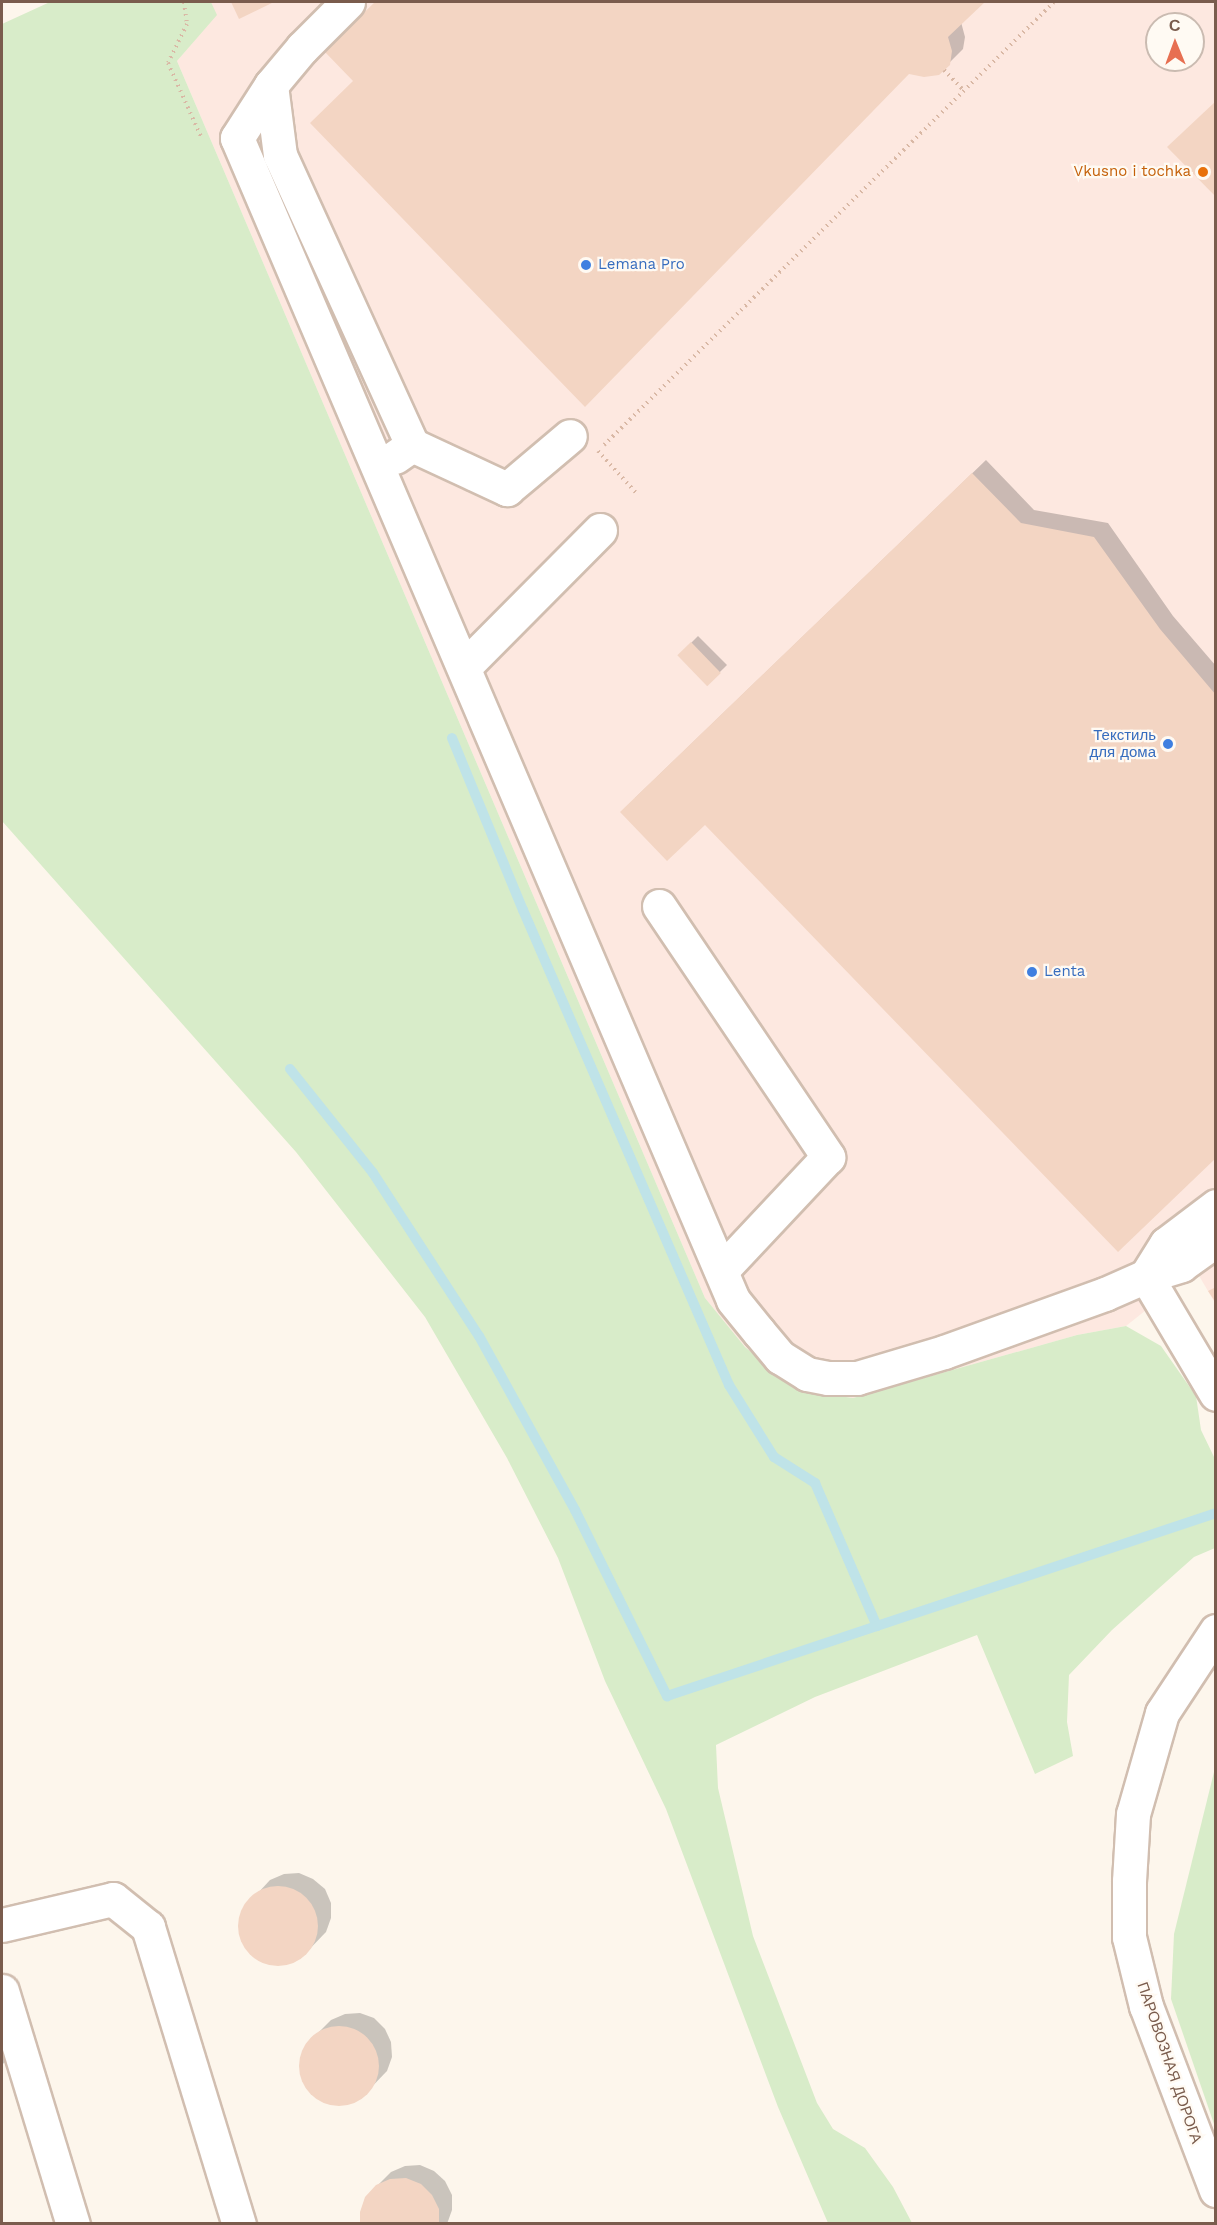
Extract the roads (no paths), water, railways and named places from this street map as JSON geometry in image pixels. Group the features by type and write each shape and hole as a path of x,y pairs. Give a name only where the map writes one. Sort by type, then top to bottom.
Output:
{"street":[{"path":"348,2 302,48 271,85 237,138 723,1269 733,1300 780,1357 807,1374 828,1378 857,1378 944,1352 1106,1294 1146,1276 1181,1265 1215,1240"},
{"path":"271,85 280,155 412,445 507,489 570,436"},
{"path":"379,470 412,445"},
{"path":"464,667 600,530"},
{"path":"659,906 828,1157 723,1269"},
{"path":"1146,1276 1166,1244 1215,1206"},
{"path":"1146,1276 1215,1395"},
{"name":"ПАРОВОЗНАЯ ДОРОГА","path":"1215,1631 1162,1713 1133,1814 1129,1881 1130,1937 1146,2006 1215,2190"},
{"path":"2,1925 112,1899 148,1928 240,2223"},
{"path":"2,1991 73,2223"}],"waterway":[{"path":"452,738 523,910 729,1385 774,1457 815,1483 877,1626"},
{"path":"290,1069 373,1173 479,1336 575,1510 667,1696 1216,1513"}],"place":[{"name":"Vkusno i tochka","path":"1203,172"},
{"name":"Lemana Pro","path":"586,265"},
{"name":"Текстиль для дома","path":"1168,744"},
{"name":"Lenta","path":"1032,972"}]}
